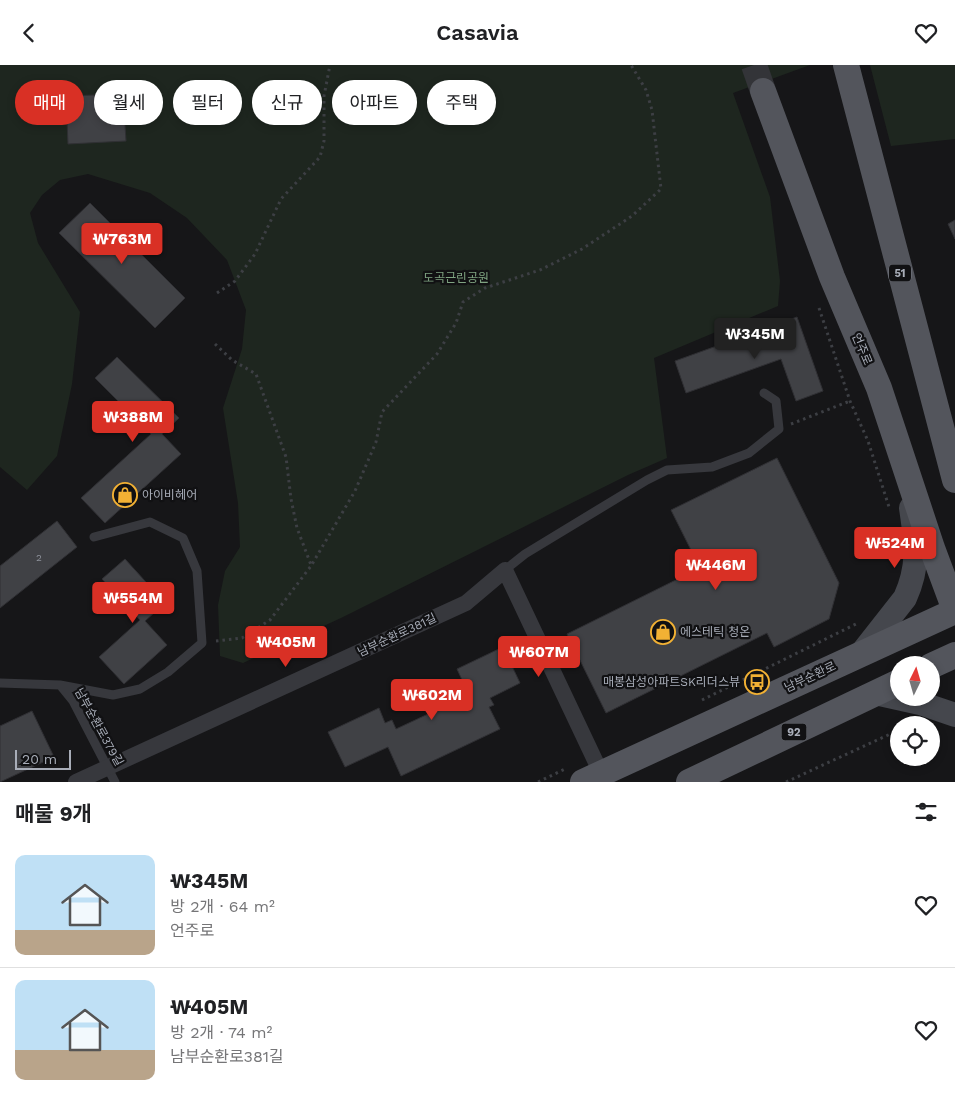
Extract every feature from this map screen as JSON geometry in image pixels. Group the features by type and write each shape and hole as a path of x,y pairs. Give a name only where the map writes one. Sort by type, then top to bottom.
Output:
{"main road":[{"name":"51","path":"846,65 953,471"},
{"name":"언주로","path":"763,91 832,277 879,388 955,611"},
{"path":"860,654 905,597 915,571 917,557 909,479"},
{"name":"남부순환로","path":"592,770 955,611"},
{"path":"940,662 955,655"},
{"name":"92","path":"689,782 890,686"},
{"path":"875,693 920,703 955,715"}],"street":[{"path":"506,570 592,770"},
{"name":"남부순환로381길","path":"76,782 111,775 466,603 506,570"}],"lane":[{"path":"506,570 525,554 647,480 667,470 712,467 749,453 779,429 776,401 764,393"},
{"path":"60,685 113,695 140,689 168,672 202,643 197,571 183,538 150,522 94,537"},
{"name":"남부순환로379길","path":"0,683 60,685 73,701 111,775"}],"path":[{"path":"217,293 235,281 255,254 281,199 320,157 324,141 324,96 330,65"},
{"path":"202,643 242,638 270,620 311,565 355,491 376,442 382,412 437,354 456,323 463,302 485,287 540,270 582,249 632,216 660,189 652,110 646,90 631,65"},
{"path":"816,300 850,401 868,441 891,511"},
{"path":"215,344 232,359 256,373 286,457 290,499 297,528 311,565"},
{"path":"779,429 850,401"},
{"path":"701,701 856,624 864,617"},
{"path":"786,782 890,734"},
{"path":"538,782 592,770"}],"green space":[{"name":"도곡근린공원","path":"0,65 810,65 733,93 770,197 780,281 778,306 654,358 667,458 628,475 341,618 243,663 220,656 218,605 225,571 240,547 238,503 223,408 242,349 246,310 227,260 187,218 150,193 88,174 60,180 42,195 30,213 38,243 80,312 72,384 57,456 27,490 0,467"},
{"path":"870,65 955,65 955,139 891,146"}],"building":[{"path":"84,95 94,95 94,125 125,125 126,141 68,144 67,125 84,125"},
{"path":"90,203 185,298 155,328 59,233"},
{"path":"955,220 955,239 948,224"},
{"path":"797,317 823,391 796,401 781,359 686,393 675,361"},
{"path":"117,357 179,418 162,434 181,454 105,523 81,498 151,434 95,378"},
{"path":"777,458 839,583 829,619 774,647 767,633 606,713 567,634 700,568 671,510"},
{"path":"57,521 77,547 0,608 0,566"},
{"path":"125,559 165,603 145,621 167,645 124,684 99,657 140,620 102,579"},
{"path":"503,647 520,683 490,698 494,705 489,707 500,729 401,776 388,747 345,767 328,732 379,708 385,723 392,720 396,729 469,695 457,669"},
{"path":"32,711 54,757 0,782 0,726"}],"tunnel":[{"path":"754,65 763,91"}],"place":[{"name":"아이비헤어","path":"125,495"},
{"name":"에스테틱 청온","path":"663,632"},
{"name":"매봉삼성아파트SK리더스뷰","path":"757,682"}]}
